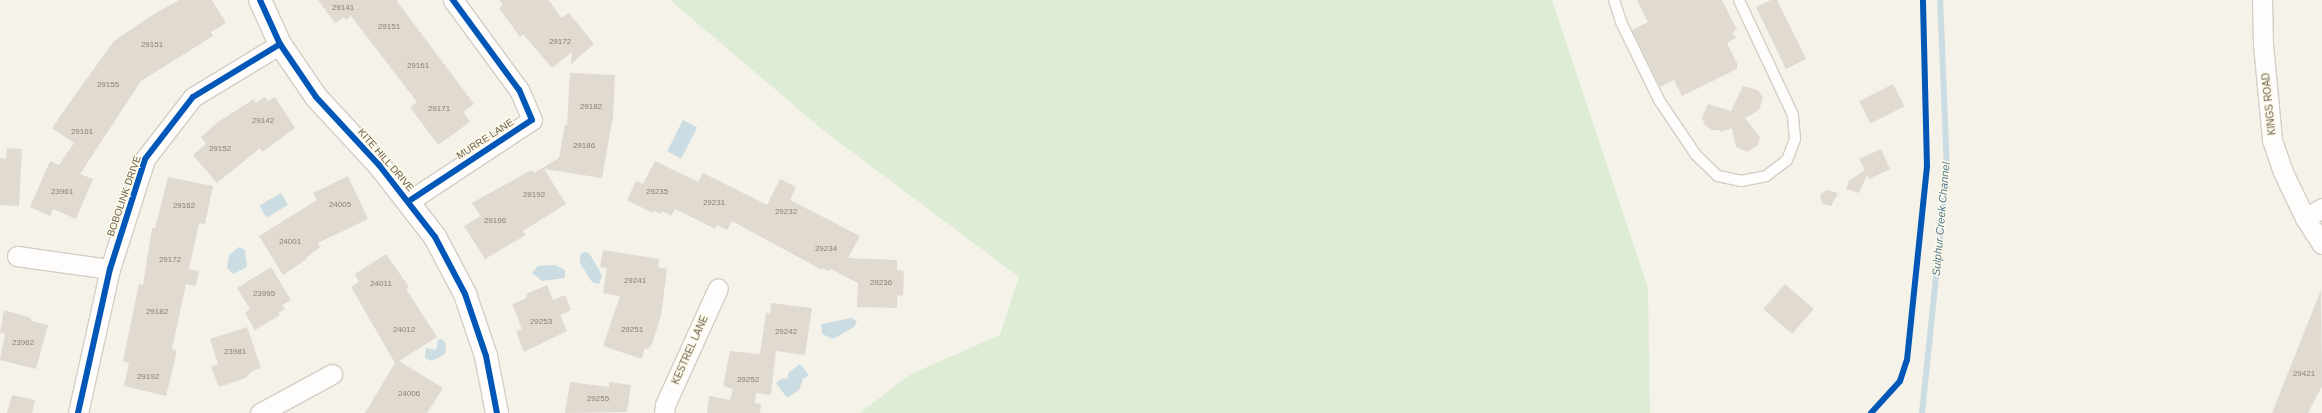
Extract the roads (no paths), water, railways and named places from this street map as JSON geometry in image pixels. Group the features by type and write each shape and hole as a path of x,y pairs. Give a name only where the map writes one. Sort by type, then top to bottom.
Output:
{"street":[{"name":"KITE HILL DRIVE","path":"260,0 280,44 316,97 409,201 435,237 466,294 486,356 497,413"},
{"name":"MURRE LANE","path":"409,201 532,120 518,90 453,0"},
{"name":"KINGS ROAD","path":"2262,0 2263,44 2272,140 2283,172 2305,218 2322,244"},
{"name":"BOBOLINK DRIVE","path":"78,413 110,269 145,159 193,97 280,44"},
{"path":"2305,218 2322,208"},
{"path":"17,256 110,269"},
{"name":"KESTREL LANE","path":"664,413 665,405 718,288"},
{"path":"260,413 332,374"}],"lane":[{"path":"1614,0 1621,22 1659,100 1696,155 1718,176 1741,181 1766,176 1787,160 1795,139 1793,115 1739,0"}],"waterway":[{"name":"Sulphur Creek Channel","path":"1922,413 1947,171 1940,0"}]}
